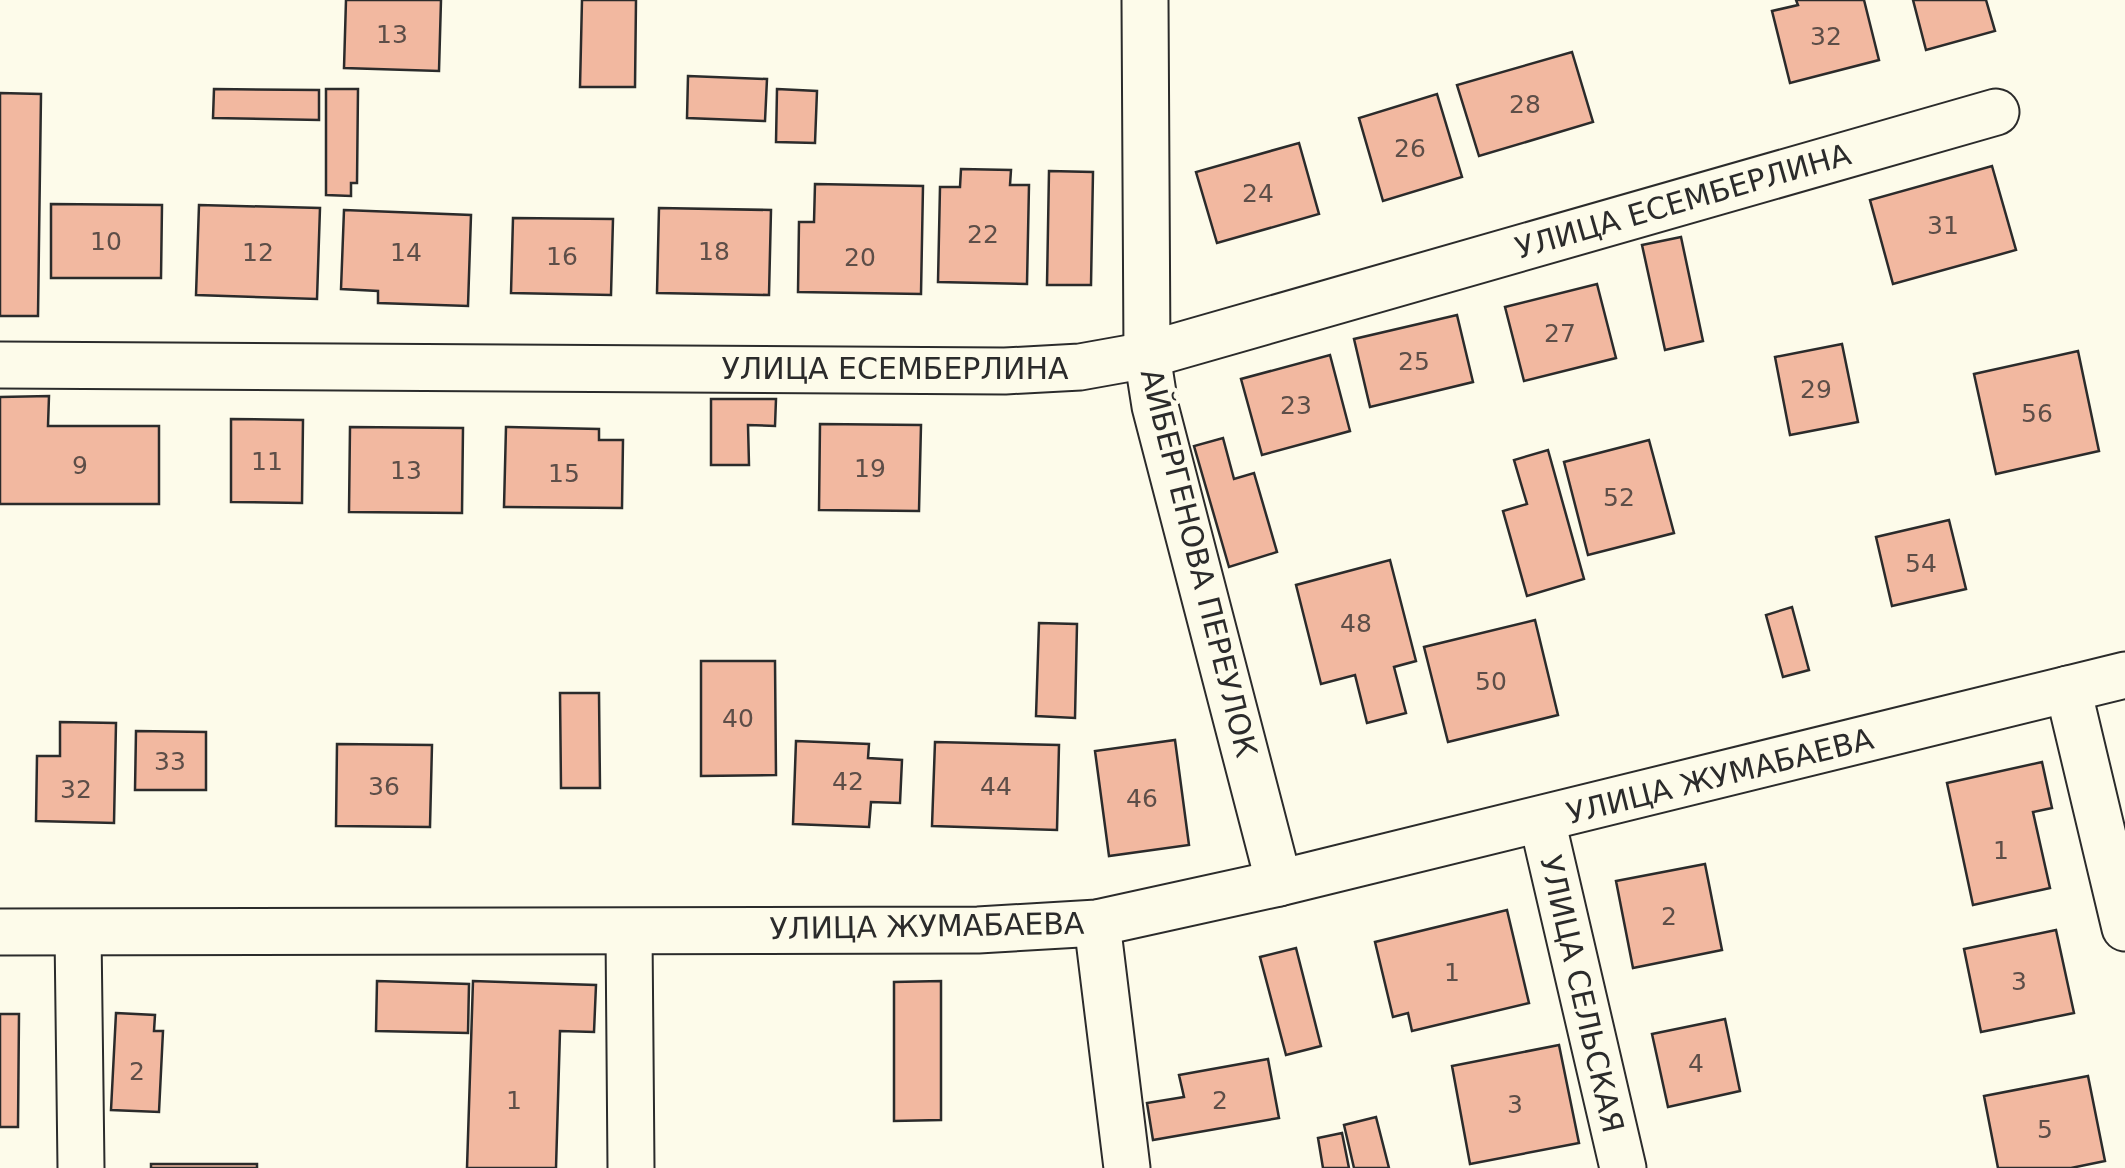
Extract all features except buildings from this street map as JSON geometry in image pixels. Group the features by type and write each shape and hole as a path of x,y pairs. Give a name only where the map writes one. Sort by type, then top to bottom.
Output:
{"street":[{"name":"АЙБЕРГЕНОВА ПЕРЕУЛОК","path":"1146,0 1147,355 1156,406 1279,883"},
{"name":"УЛИЦА ЕСЕМБЕРЛИНА","path":"0,366 1004,371 1080,367 1147,355 1996,112"},
{"name":"УЛИЦА ЖУМАБАЕВА","path":"0,932 978,930 1097,923 1542,820 2125,675"},
{"path":"2068,689 2125,928"},
{"name":"УЛИЦА СЕЛЬСКАЯ","path":"1542,820 1623,1168"},
{"path":"1097,923 1127,1168"},
{"path":"629,932 631,1168"},
{"path":"78,934 81,1168"}]}
